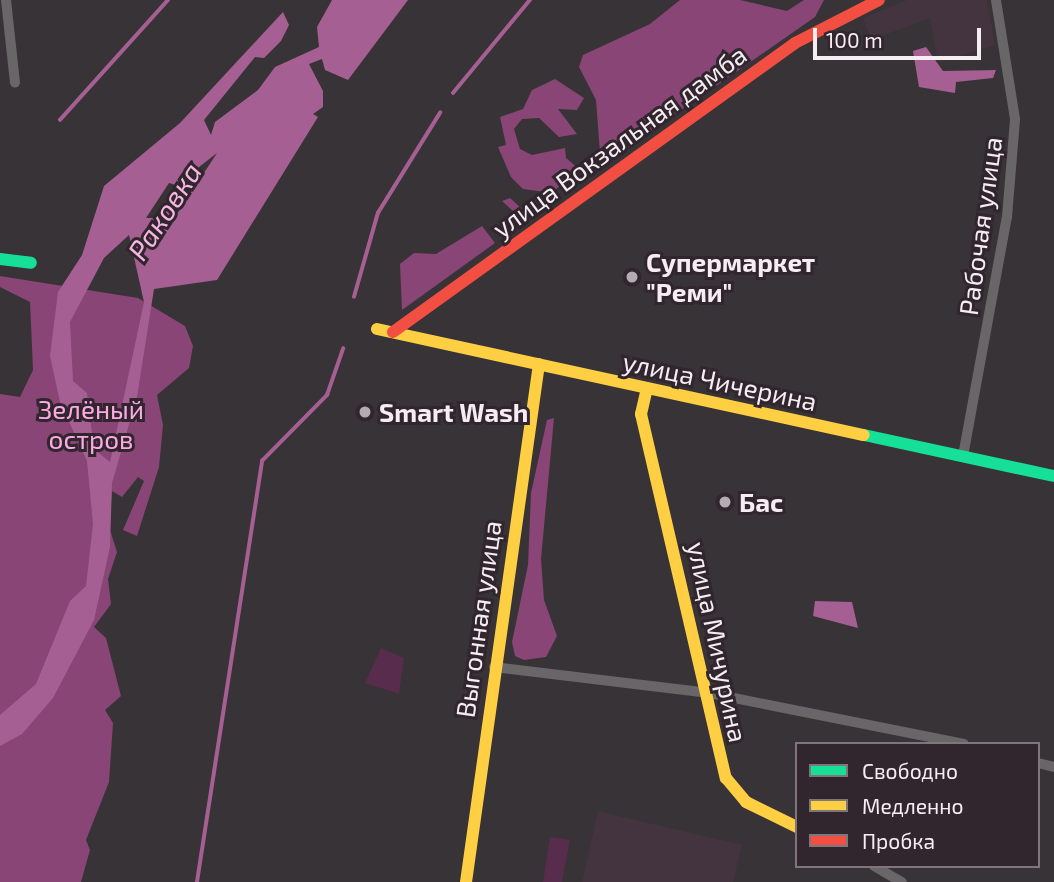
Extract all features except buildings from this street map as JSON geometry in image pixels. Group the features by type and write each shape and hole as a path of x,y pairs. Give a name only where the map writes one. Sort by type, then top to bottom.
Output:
{"street":[{"path":"6,0 15,83"},
{"name":"улица Вокзальная дамба","path":"393,332 795,43 879,0"},
{"name":"Рабочая улица","path":"963,456 1007,216 1015,120 996,0"},
{"path":"0,259 31,264"},
{"name":"улица Чичерина","path":"377,329 1054,476"},
{"name":"Выгонная улица","path":"466,882 494,667 539,364"},
{"name":"улица Мичурина","path":"647,388 641,414 669,514 682,608 709,693 721,759 735,794 795,826"},
{"path":"494,667 709,693 954,742"},
{"path":"878,868 902,882"}],"shaded area":[{"path":"332,0 408,0 348,80 325,70 322,59 309,64 323,91 323,107 313,114 318,117 217,280 154,289 137,397 112,483 110,547 94,620 53,698 22,734 0,746 0,715 36,684 70,601 86,586 93,524 87,461 60,402 50,356 58,292 82,255 104,186 180,123 283,12 289,25 281,41 264,58 255,57 204,120 211,135 215,122 258,90 275,67 319,47 317,27","holes":["217,153 175,217 166,210 160,218 146,218 169,183 176,185","129,235 144,302 110,462 94,449 87,393 73,381 70,322 104,258"]},
{"path":"907,0 987,0 995,45 938,62 930,18 871,40 863,18"},
{"path":"926,47 943,71 996,70 993,78 956,82 955,93 919,87 913,51"},
{"path":"815,601 852,602 858,628 813,616"},
{"path":"381,648 404,658 399,694 365,683"},
{"path":"598,811 742,845 733,882 582,882"},
{"path":"550,837 570,840 562,882 543,882"}],"green space":[{"path":"680,0 740,0 787,11 804,0 824,0 815,17 601,166 596,100 579,67 583,55 650,24"},
{"path":"555,79 584,98 577,110 558,109 577,134 559,137 539,118 522,119 514,129 520,149 532,155 565,148 566,158 579,169 522,219 502,201 510,198 521,208 545,192 523,189 511,177 498,147 506,145 500,117 523,109 532,90"},
{"path":"482,226 495,243 402,310 400,264 414,253 436,254"},
{"name":"Зелёный остров","path":"0,276 138,298 185,326 193,346 189,368 157,395 163,425 159,467 137,536 123,530 144,481 138,477 122,497 112,491 109,527 117,552 108,579 111,604 94,627 106,638 121,696 105,710 113,723 109,782 86,840 90,850 81,882 0,882 0,394 20,397 33,370 30,302 0,287"},
{"path":"554,418 541,559 544,600 557,636 546,657 524,660 515,656 512,642 528,565 531,493 547,420"}],"waterway":[{"path":"60,120 168,0"},
{"path":"453,93 530,0"},
{"path":"354,297 378,213 440,113"},
{"path":"197,882 262,461 327,395 343,349"}],"traffic: fast":[{"path":"0,259 31,263"},
{"path":"864,435 1054,476"}],"traffic: slow":[{"path":"377,329 864,435"},
{"path":"466,882 539,364"},
{"path":"647,388 641,414 726,778 746,802 795,826"}],"traffic: jam":[{"path":"393,332 795,43 879,0"}],"place":[{"name":"Супермаркет \"Реми\"","path":"632,277"},
{"name":"Smart Wash","path":"365,412"},
{"name":"Бас","path":"725,502"}],"water label":[{"name":"Раковка","path":"164,211"}]}
